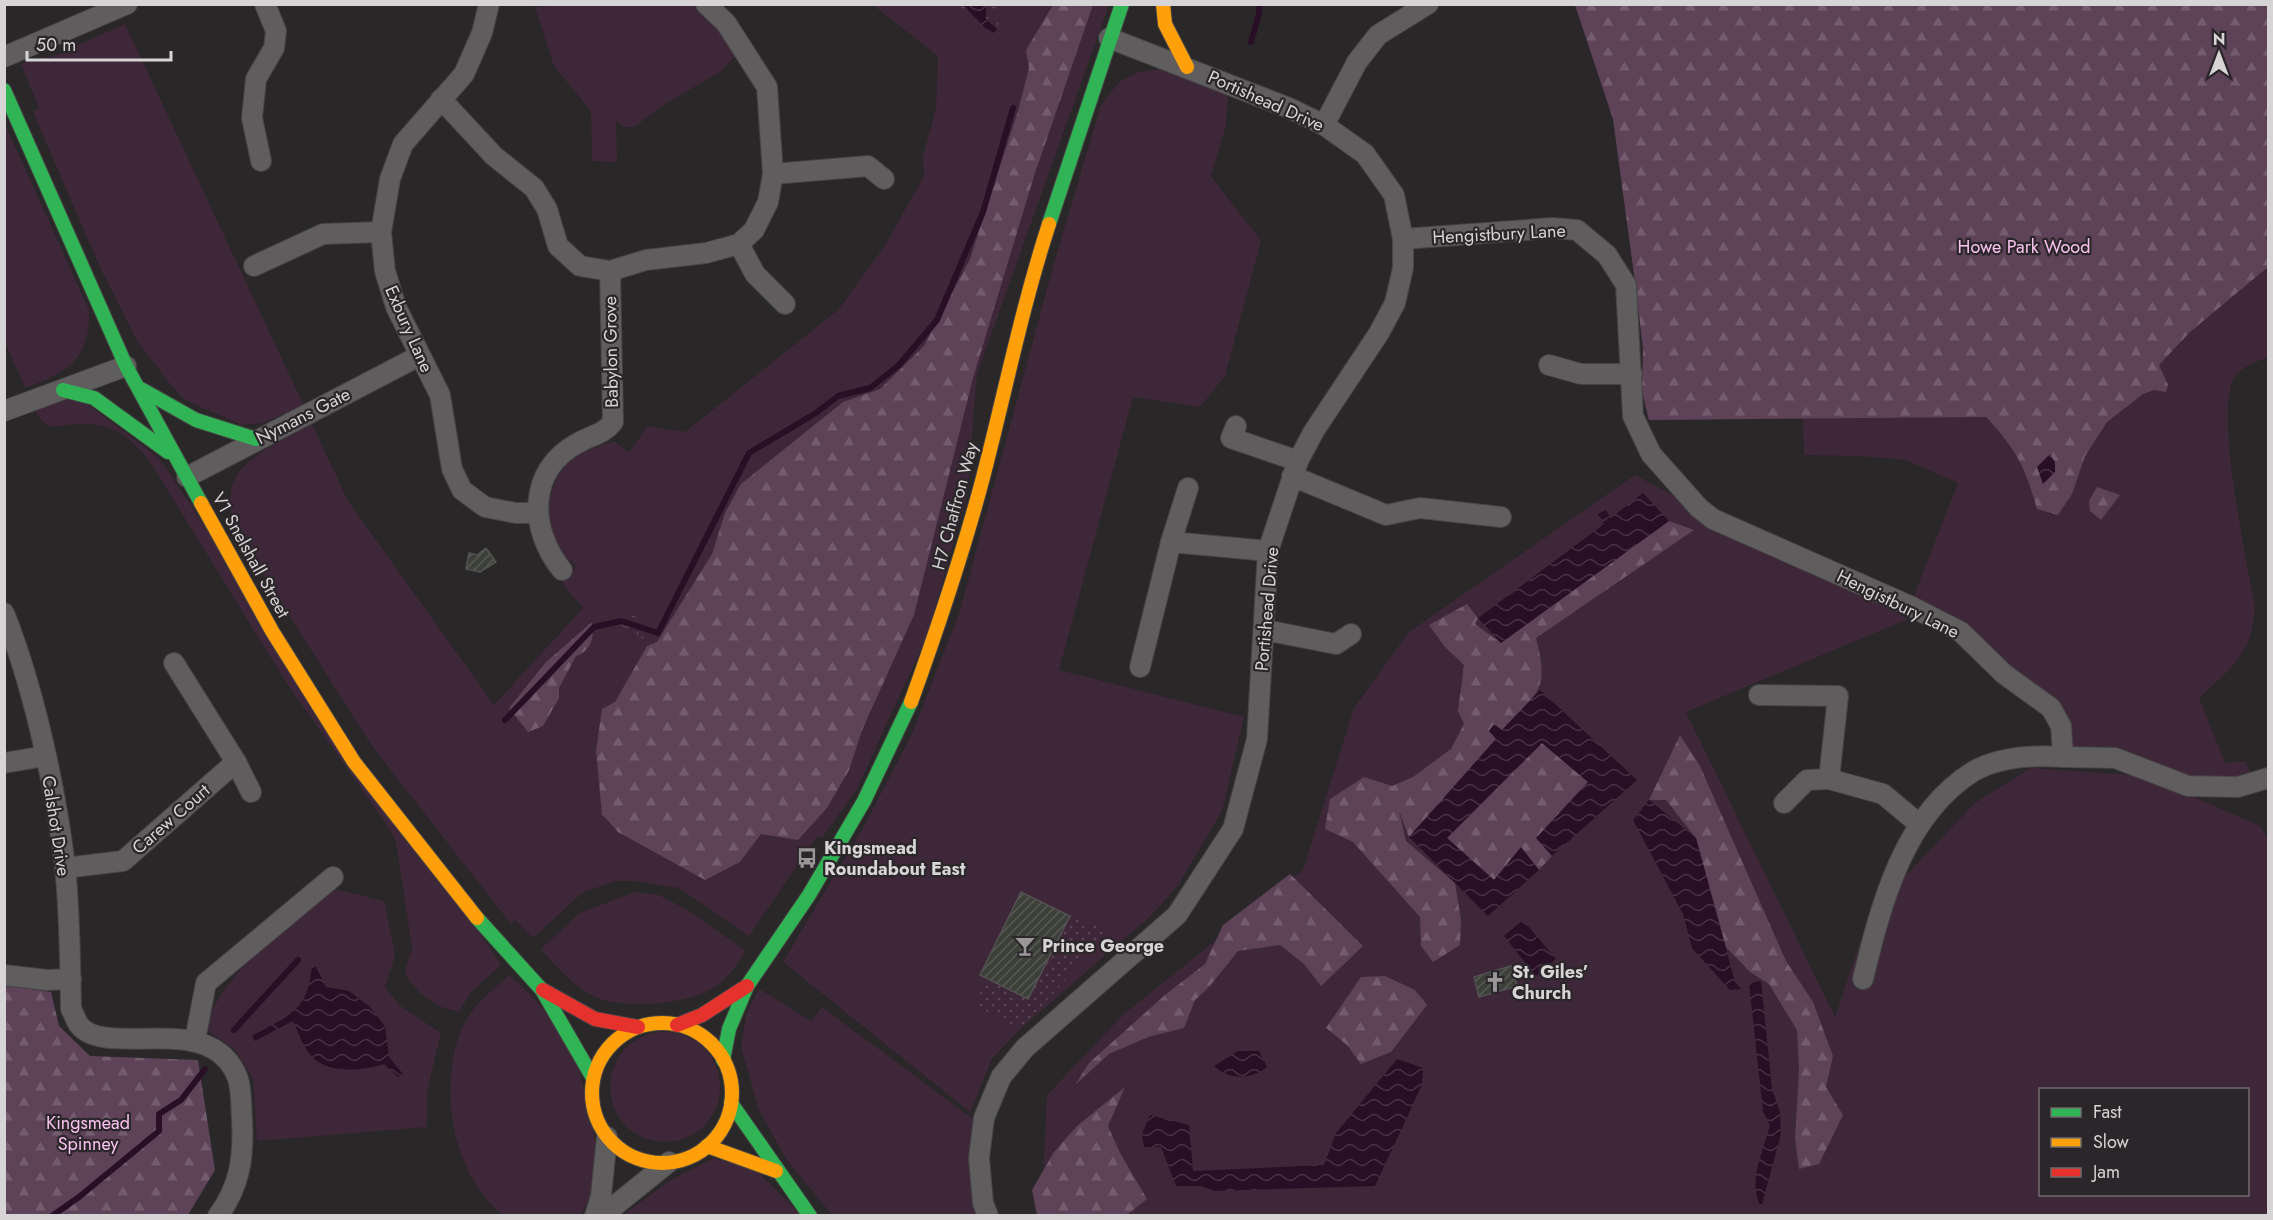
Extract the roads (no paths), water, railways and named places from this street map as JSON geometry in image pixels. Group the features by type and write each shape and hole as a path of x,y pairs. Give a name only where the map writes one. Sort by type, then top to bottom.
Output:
{"street":[{"path":"4,57 127,4"},
{"path":"261,161 252,118 256,79 274,48 276,31 265,4"},
{"name":"Exbury Lane","path":"489,4 482,33 464,74 404,144 390,179 381,232 385,271 396,307 440,395 452,469 462,490 485,507 516,513 536,513"},
{"path":"441,99 494,156 534,188 547,210 558,246 580,266 610,271 646,260 706,253 739,244 754,230 759,221 768,202 773,174 767,87 726,23 706,4"},
{"name":"H7 Chaffron Way","path":"723,1060 729,1029 747,986 794,917 864,801 909,707 948,600 981,484 1031,279 1122,4"},
{"path":"1163,4 1165,24 1187,67"},
{"path":"1324,125 1357,62 1378,34 1428,4"},
{"name":"Portishead Drive","path":"988,1215 982,1203 979,1158 984,1118 1001,1077 1025,1048 1177,915 1233,829 1257,739 1268,551 1295,468 1314,431 1379,333 1395,303 1403,268 1403,239 1394,195 1365,154 1324,125 1187,67 1109,38"},
{"name":"V1 Snelshall Street","path":"4,90 126,366 272,630 354,762 493,937 542,990 593,1078"},
{"path":"773,174 868,166 884,179"},
{"name":"Hengistbury Lane","path":"1403,239 1553,228 1576,230 1606,255 1626,285 1633,416 1648,447 1699,508 1713,519 1910,606 1961,632 2004,674 2051,708 2061,726 2063,757"},
{"path":"254,266 323,234 381,232"},
{"path":"739,244 755,273 785,304"},
{"name":"Babylon Grove","path":"562,570 550,556 536,513 540,488 552,465 576,443 606,431 613,422 610,271"},
{"name":"Nymans Gate","path":"183,469 256,440 419,356"},
{"path":"1548,363 1581,375 1632,374"},
{"path":"4,411 126,366"},
{"path":"137,386 178,414 206,427 256,440"},
{"path":"63,390 94,398 183,469"},
{"path":"1236,426 1231,438 1386,515 1419,508 1501,517"},
{"path":"1140,667 1171,542 1188,488"},
{"path":"1171,542 1268,551"},
{"name":"Calshot Drive","path":"4,613 18,646 45,756 65,868 71,1009 80,1026 98,1037 195,1040"},
{"path":"1265,630 1336,644 1351,634"},
{"path":"174,663 236,762 251,792"},
{"path":"1759,695 1838,696 1829,779"},
{"path":"4,763 45,756"},
{"path":"1863,978 1880,907 1919,824 1944,797 1975,771 2014,758 2115,758 2188,786 2238,787 2268,778"},
{"name":"Carew Court","path":"65,868 123,861 236,762"},
{"path":"1784,802 1807,780 1829,779 1883,794 1919,824"},
{"path":"219,1215 233,1195 243,1147 238,1079 224,1057 195,1040 206,983 333,877"},
{"path":"4,975 47,980 70,978"},
{"name":"H7 Chaffron Way","path":"677,1025 702,1015 747,986"},
{"name":"V1 Snelshall Street","path":"542,990 595,1019 638,1027"},
{"path":"657,1023 677,1025 696,1032 712,1044 723,1060 730,1081 731,1103 718,1134 696,1154 669,1162 646,1161 624,1152 607,1137 594,1109 593,1078 602,1056 618,1039 638,1027 657,1023"},
{"path":"731,1103 776,1172 810,1215"},
{"path":"595,1215 601,1196 607,1137"},
{"path":"707,1146 776,1172"},
{"path":"602,1215 669,1162"}],"water":[{"path":"963,5 986,5 986,19 997,29 994,33 984,27"},
{"path":"2050,454 2055,462 2055,472 2043,484 2037,467"},
{"path":"1643,493 1669,521 1501,643 1478,618 1604,524 1598,514 1606,510 1611,518"},
{"path":"1540,690 1637,780 1552,856 1536,838 1588,782 1542,743 1447,838 1494,880 1521,847 1539,870 1488,916 1409,837 1496,739 1489,731 1494,724 1502,730"},
{"path":"1649,800 1696,838 1735,982 1741,989 1730,990 1692,948 1683,914 1633,820"},
{"path":"1523,920 1556,959 1536,976 1504,936"},
{"path":"312,966 316,967 326,987 349,991 369,1006 385,1026 389,1057 403,1074 398,1077 384,1064 350,1070 325,1065 309,1053 293,1021 255,1041 252,1036 286,1017 301,1003 310,982"},
{"path":"1761,981 1772,1089 1780,1112 1781,1134 1761,1208 1757,1198 1756,1177 1770,1125 1763,1112 1749,983"},
{"path":"1238,1051 1259,1051 1267,1067 1254,1074 1240,1077 1226,1074 1214,1066"},
{"path":"1397,1059 1423,1068 1422,1085 1375,1186 1215,1191 1201,1186 1176,1186 1161,1147 1144,1147 1142,1134 1150,1115 1189,1125 1193,1171 1324,1165 1336,1133"}],"waterway":[{"path":"1251,42 1259,14 1259,4"},
{"path":"505,720 594,627 621,621 658,633 749,453 816,413 838,396 870,388 898,366 937,320 983,212 1013,108"},
{"path":"234,1030 298,960"},
{"path":"52,1216 79,1197 159,1131 159,1114 181,1100 205,1069"}],"place":[{"name":"Kingsmead Roundabout East","path":"807,858"},
{"name":"Prince George","path":"1025,946"},
{"name":"St. Giles’ Church","path":"1495,982"}],"park label":[{"name":"Howe Park Wood","path":"2024,247"},
{"name":"Kingsmead Spinney","path":"88,1133"}]}
